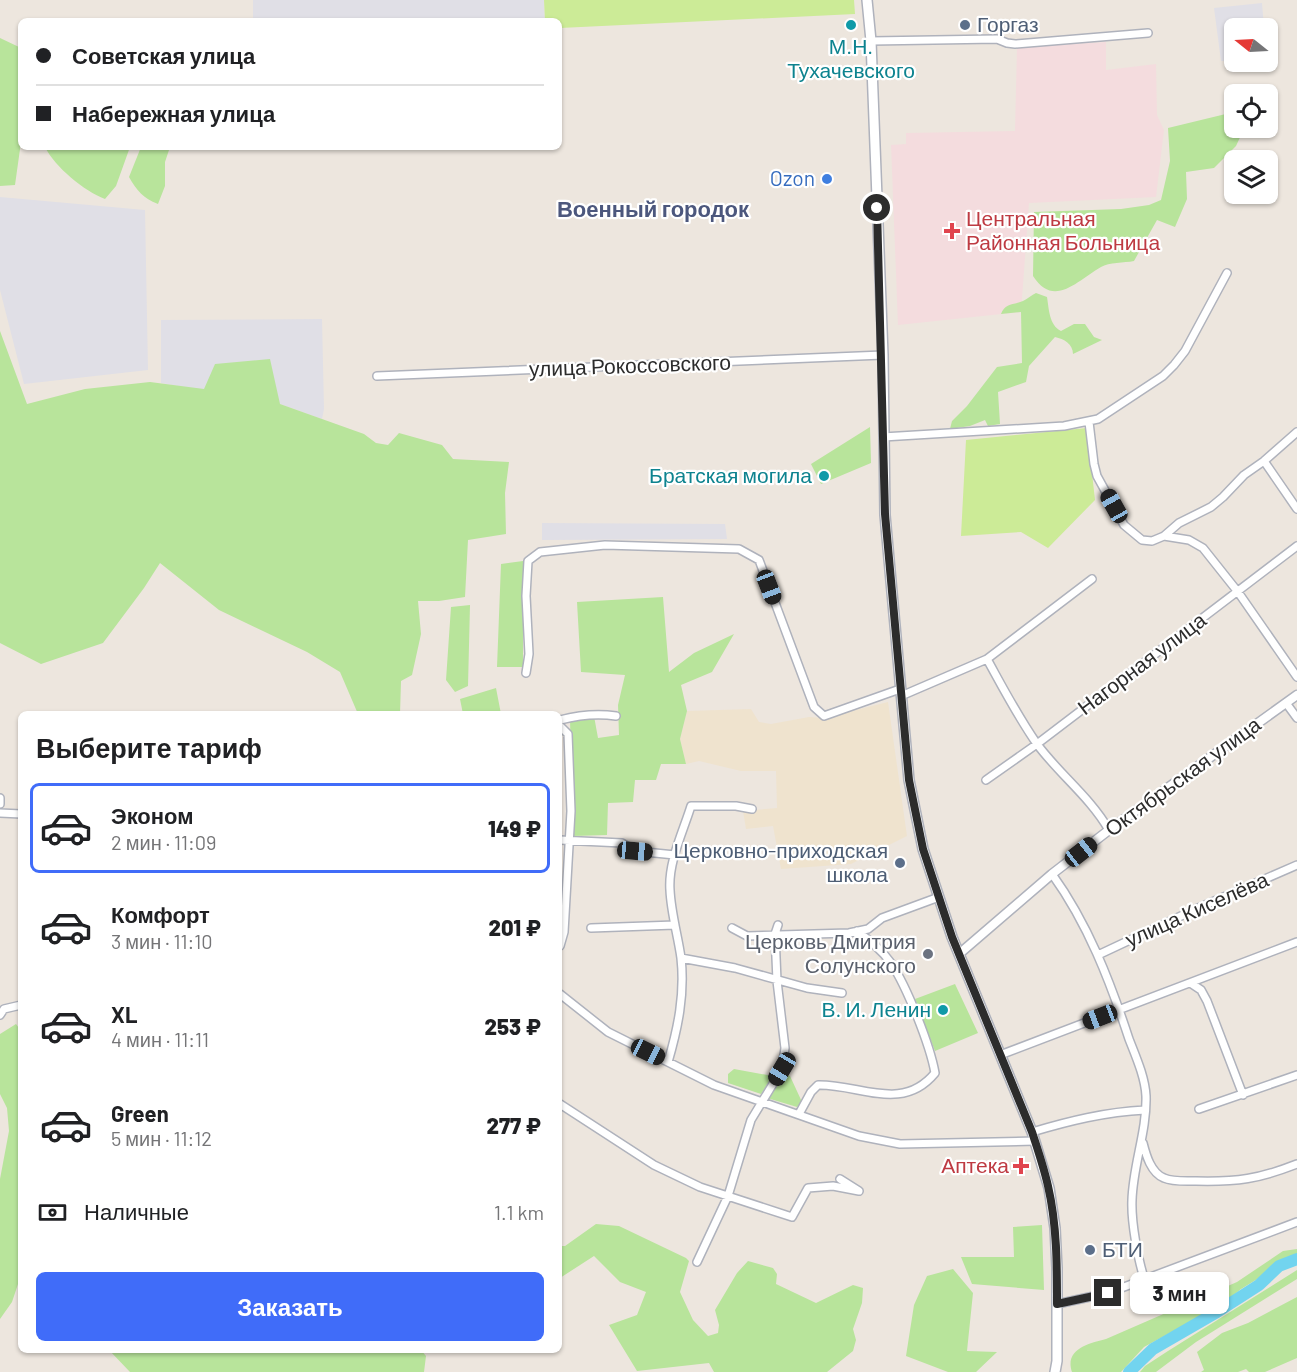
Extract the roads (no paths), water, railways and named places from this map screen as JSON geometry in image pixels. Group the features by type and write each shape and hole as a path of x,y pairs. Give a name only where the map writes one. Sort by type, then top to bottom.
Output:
{"main road":[{"path":"867,0 871,41 882,355 885,514 909,780 919,833 939,897 959,954 1033,1137 1049,1188 1055,1228 1057,1304 1055,1372"}],"street":[{"path":"871,41 997,39 1007,44 1015,44 1148,33"},
{"path":"883,437 996,432 1065,426 1098,419 1163,376 1174,365 1185,351 1227,273"},
{"name":"улица Рокоссовского","path":"376,376 882,355"},
{"path":"1089,422 1097,476 1124,525 1142,540 1152,541 1164,536 1179,523 1217,502 1244,475 1297,432"},
{"path":"1264,461 1297,509"},
{"path":"1164,536 1188,540 1203,548 1238,592 1297,677"},
{"path":"526,673 529,654 526,596 528,561 540,552 605,544 739,549 759,560 814,707 824,716 901,693 987,659 1092,579"},
{"name":"Нагорная улица","path":"986,780 1037,744 1297,546"},
{"path":"987,659 1037,744 1065,778 1099,812 1109,830"},
{"name":"Октябрьская улица","path":"959,954 1052,874 1109,830 1297,695"},
{"path":"1286,703 1297,718"},
{"path":"562,719 600,713 616,716"},
{"path":"562,728 568,734 571,811 562,939"},
{"path":"0,798 0,804"},
{"path":"668,1062 681,1011 682,988 681,958 670,889 675,855 691,806 736,806 752,809"},
{"path":"0,813 18,814"},
{"path":"562,840 622,843 635,851 675,855"},
{"name":"улица Киселёва","path":"1098,955 1297,865"},
{"path":"1052,874 1072,902 1098,955 1144,1082 1146,1097 1142,1141 1132,1202 1140,1266 1145,1281"},
{"path":"732,928 747,936 849,933 868,929 882,918 939,897"},
{"path":"591,928 675,925"},
{"path":"697,1262 728,1196 751,1120 782,1069 785,1048 777,981 775,934 778,925"},
{"path":"799,1114 811,1092 818,1085 829,1085 872,1094 910,1093 926,1084 935,1073 932,1056 892,964 878,946 857,931"},
{"path":"1000,1055 1192,984 1297,942"},
{"path":"681,958 735,968 777,981 842,993"},
{"path":"1192,984 1201,990 1207,1001 1243,1095"},
{"path":"562,995 608,1032 714,1085 859,1136 900,1144 1033,1137 1080,1119 1144,1110"},
{"path":"0,1015 4,1009 18,1006"},
{"path":"1199,1109 1297,1075"},
{"path":"562,1105 654,1165 700,1187 792,1218 808,1188 832,1186 859,1191 840,1179"},
{"path":"1142,1141 1147,1159 1156,1173 1164,1178 1180,1181 1247,1180 1297,1164"},
{"path":"1057,1304 1108,1293 1145,1281 1297,1222"}],"waterway":[{"path":"1129,1372 1153,1349 1259,1285 1279,1266 1297,1259"}],"place":[{"name":"М.Н. Тухачевского","path":"851,25"},
{"name":"Горгаз","path":"965,25"},
{"name":"Ozon","path":"827,179"},
{"name":"Центральная Районная Больница","path":"952,231"},
{"name":"Братская могила","path":"824,476"},
{"name":"Церковно-приходская школа","path":"900,863"},
{"name":"Церковь Дмитрия Солунского","path":"928,954"},
{"name":"В. И. Ленин","path":"943,1010"},
{"name":"Аптека","path":"1021,1166"},
{"name":"БТИ","path":"1090,1250"}],"district":[{"name":"Военный городок","path":"653,209"}]}
